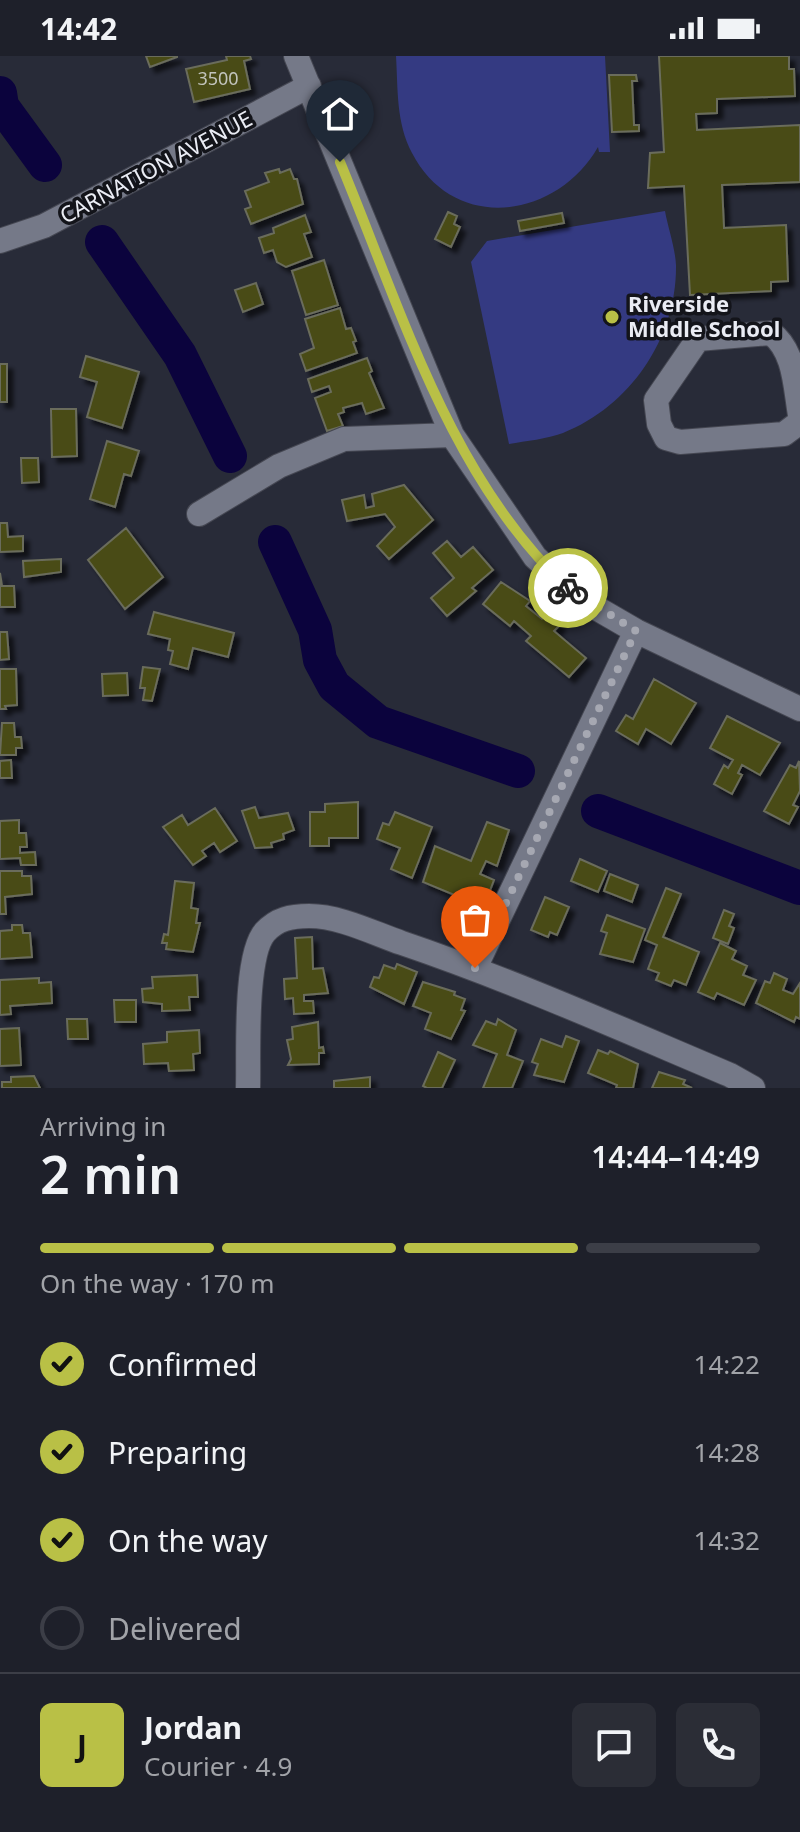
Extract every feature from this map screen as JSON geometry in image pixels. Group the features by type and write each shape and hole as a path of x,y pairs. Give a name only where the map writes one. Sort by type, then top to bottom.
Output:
{"street":[{"path":"296,56 452,435 535,557 579,598 636,631 800,709"},
{"name":"CARNATION AVENUE","path":"0,241 44,226 309,86"},
{"path":"800,415 789,355 783,342 771,333 698,339 656,400 659,424 666,438 680,442 784,434 800,422"},
{"path":"199,514 279,466 344,439 452,435"},
{"path":"475,968 636,631"},
{"path":"248,1088 250,995 257,949 263,934 282,918 311,916 343,923 475,968 730,1075 753,1088"}],"shaded area":[{"path":"396,56 605,56 610,152 599,152 598,147 580,171 558,190 532,202 505,207 478,206 453,196 430,179 407,142 399,106"},
{"path":"665,211 676,265 674,292 659,343 645,366 629,387 587,421 557,435 509,444 471,262 487,241"}],"building":[{"path":"146,56 177,56 177,57 150,67"},
{"path":"226,56 250,56 251,59 244,61 250,89 194,102 186,69 227,60"},
{"path":"659,56 789,56 789,69 794,69 795,96 717,99 717,113 696,114 697,130 800,125 800,182 722,185 724,228 786,225 788,281 771,282 771,291 690,295 684,186 648,188 650,153 664,152"},
{"path":"609,75 636,75 637,81 632,81 634,125 639,125 639,131 612,132"},
{"path":"279,169 280,173 290,169 294,179 297,179 303,204 251,224 245,209 251,207 245,191 269,182 265,173"},
{"path":"448,212 457,216 454,224 460,227 451,247 435,239"},
{"path":"562,213 564,223 520,231 518,221"},
{"path":"305,215 311,232 304,234 312,257 286,267 277,262 273,250 264,253 259,238 274,233 273,228"},
{"path":"324,260 338,305 306,315 292,271"},
{"path":"256,283 263,304 243,312 235,290"},
{"path":"340,308 346,329 351,328 356,341 353,342 357,353 306,371 300,354 314,348 305,319"},
{"path":"86,356 139,372 122,428 87,417 97,382 80,377"},
{"path":"367,358 372,371 369,373 384,408 366,414 362,403 343,408 344,412 338,414 343,426 327,431 315,398 331,392 329,386 312,392 308,379"},
{"path":"0,364 7,364 7,402 0,402"},
{"path":"51,409 76,409 77,456 52,457"},
{"path":"107,441 139,451 131,476 124,474 115,507 90,499"},
{"path":"21,458 38,458 39,482 22,483"},
{"path":"404,485 433,520 389,559 377,546 395,527 385,514 347,521 342,500 364,495 366,508 374,506 372,494"},
{"path":"0,523 7,523 8,537 23,536 23,551 0,552"},
{"path":"126,528 163,577 125,609 88,560"},
{"path":"447,541 461,557 473,547 493,570 472,588 476,591 447,616 431,598 454,578 433,553"},
{"path":"61,559 61,572 24,577 23,561"},
{"path":"0,573 2,586 14,586 15,607 0,607"},
{"path":"501,582 530,601 526,606 542,619 547,614 560,625 554,631 586,658 569,677 526,641 531,636 514,621 510,626 483,604"},
{"path":"154,612 234,633 228,657 193,648 188,669 170,664 173,651 168,650 170,639 148,634"},
{"path":"0,632 7,632 9,659 0,660"},
{"path":"143,667 160,669 152,701 143,700 145,688 140,688"},
{"path":"0,669 16,669 17,705 5,706 6,709 0,709"},
{"path":"127,673 128,695 103,696 102,674"},
{"path":"654,679 696,703 671,744 646,729 638,744 616,731 626,715 633,719"},
{"path":"727,716 780,743 760,775 742,765 738,773 742,775 732,794 714,784 724,765 728,768 733,760 710,748"},
{"path":"2,723 14,723 15,737 21,737 22,748 16,748 16,755 0,755"},
{"path":"11,760 12,778 0,778 0,761"},
{"path":"799,761 800,791 793,805 798,807 789,824 764,811 790,765 796,768"},
{"path":"358,802 358,838 329,838 329,846 310,846 310,812 325,812 325,804"},
{"path":"255,807 259,818 288,813 294,830 283,834 284,839 271,843 272,847 255,848 242,811"},
{"path":"215,808 237,841 220,852 214,843 202,851 206,856 193,865 163,827 182,815 188,825"},
{"path":"395,812 432,827 412,878 391,869 400,848 377,839 383,823 389,825"},
{"path":"19,820 19,833 26,833 27,847 20,847 20,853 35,852 36,865 21,865 20,858 0,859 0,821"},
{"path":"487,822 509,830 497,866 486,861 480,874 494,880 486,901 479,898 476,904 423,882 435,846 471,861"},
{"path":"580,859 607,871 598,892 571,881"},
{"path":"0,871 22,871 22,876 31,876 32,894 5,897 6,914 0,914"},
{"path":"610,874 638,885 632,902 604,891"},
{"path":"175,881 194,883 191,908 198,909 196,923 200,923 193,952 166,949 167,943 162,943 164,934 168,935"},
{"path":"666,888 681,894 663,937 699,952 686,985 674,980 671,986 656,980 659,973 648,969 657,945 645,940"},
{"path":"545,897 569,907 557,935 550,932 548,937 531,930"},
{"path":"724,910 734,914 729,926 734,928 728,944 713,938"},
{"path":"607,915 645,929 633,962 600,954 607,933 601,931"},
{"path":"12,925 22,925 23,933 30,933 32,957 0,959 0,931 12,930"},
{"path":"312,937 313,969 323,968 328,993 304,995 304,1001 313,1001 314,1013 294,1014 293,998 285,999 284,979 297,978 295,938"},
{"path":"720,943 736,951 732,959 747,966 743,975 756,980 744,1005 717,993 714,999 698,992"},
{"path":"397,964 417,972 404,1004 370,987 374,977 379,978 384,965 395,969"},
{"path":"774,973 787,979 783,990 793,994 800,983 800,1019 796,1017 794,1022 756,1003 765,981 770,983"},
{"path":"197,975 198,997 189,997 190,1010 162,1011 162,1004 143,1002 142,989 153,988 152,977"},
{"path":"39,978 39,983 51,982 52,1003 10,1006 11,1014 0,1015 0,980"},
{"path":"423,982 455,992 454,995 465,999 461,1010 465,1011 451,1039 425,1029 431,1013 413,1006"},
{"path":"114,1000 136,1000 136,1022 115,1022"},
{"path":"67,1019 87,1019 88,1039 68,1039"},
{"path":"498,1019 516,1030 507,1055 523,1061 512,1088 483,1088 497,1054 473,1045 486,1021 496,1025"},
{"path":"318,1022 319,1048 323,1047 324,1053 319,1053 319,1064 288,1065 291,1059 287,1040 293,1039 292,1027"},
{"path":"19,1028 21,1065 0,1066 0,1029"},
{"path":"199,1030 200,1053 193,1054 194,1070 169,1071 168,1063 144,1064 143,1044 167,1042 167,1032"},
{"path":"566,1036 579,1041 564,1082 534,1075 538,1064 532,1062 541,1039 562,1047"},
{"path":"598,1050 608,1054 610,1051 638,1064 633,1088 616,1088 617,1085 588,1073"},
{"path":"438,1052 455,1060 442,1088 427,1088 423,1086"},
{"path":"659,1072 685,1080 683,1084 692,1088 652,1088"},
{"path":"34,1076 40,1088 2,1088 2,1082 11,1082 11,1077"},
{"path":"370,1077 370,1088 334,1088 334,1081"}],"waterway":[{"path":"0,93 2,106 45,165"},
{"path":"102,242 180,355 230,456"},
{"path":"275,542 315,630 320,660 334,686 378,722 518,771"},
{"path":"598,811 800,888"}],"way so far":[{"path":"475,968 636,631 579,598 568,588"}],"place":[{"name":"Riverside Middle School","path":"612,317"}],"route":[{"path":"340,162 452,435 535,557 568,588"}]}
